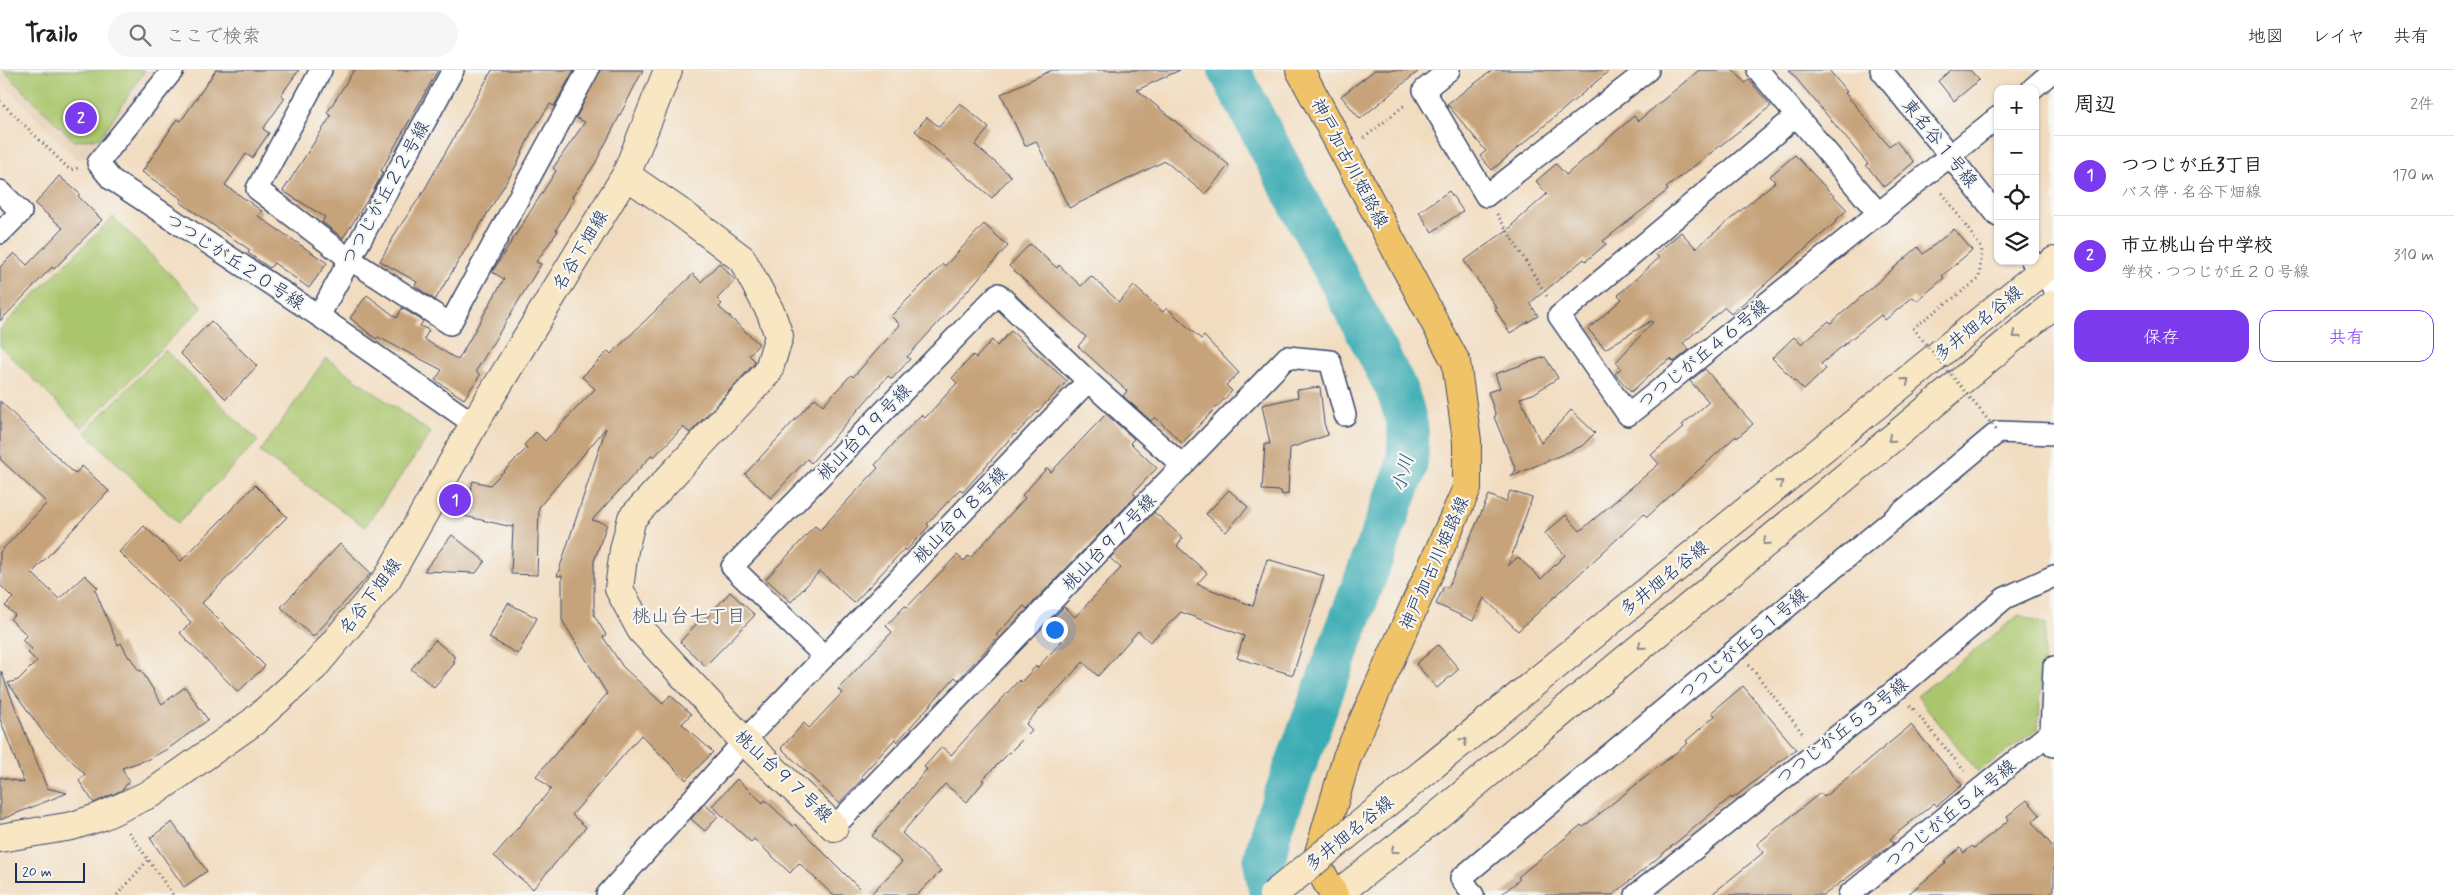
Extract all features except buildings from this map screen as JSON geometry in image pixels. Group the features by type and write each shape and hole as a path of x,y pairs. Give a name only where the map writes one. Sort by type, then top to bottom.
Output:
{"main road":[{"name":"神戸加古川姫路線","path":"1300,70 1456,362 1467,441 1467,488 1347,757 1316,863 1335,895"}],"street":[{"path":"98,163 173,70"},
{"path":"321,70 257,189 348,258 450,324 588,70"},
{"name":"つつじが丘２２号線","path":"318,316 348,258 453,70"},
{"name":"名谷下畑線","path":"0,838 72,826 154,792 253,722 314,667 387,579 474,424 626,175 668,70"},
{"path":"1449,70 1424,90 1486,196 1648,70"},
{"path":"1758,70 1878,214"},
{"name":"東名谷１号線","path":"1881,70 1994,211"},
{"path":"2037,85 2054,70"},
{"path":"1559,316 1796,116"},
{"name":"つつじが丘４６号線","path":"1559,316 1628,415 1994,120"},
{"name":"つつじが丘２０号線","path":"98,163 111,179 318,316 474,424"},
{"name":"桃山台９７号線","path":"626,175 680,212 742,260 771,313 779,336 768,372 632,518 624,550 620,589 641,630 744,741 834,827 1287,357 1330,361 1345,415"},
{"path":"0,191 21,212 0,233"},
{"name":"多井畑名谷線","path":"1273,895 2045,270"},
{"name":"桃山台９９号線","path":"824,656 732,567 998,294 1088,381"},
{"name":"多井畑名谷線","path":"1335,895 1432,820 2054,304"},
{"path":"1088,381 1183,466"},
{"name":"桃山台９８号線","path":"607,895 744,741 1088,381"},
{"path":"1998,432 2054,434"},
{"name":"つつじが丘５１号線","path":"1473,895 1461,878 1998,432"},
{"name":"つつじが丘５３号線","path":"1636,895 1897,689 2004,598 2054,576"},
{"path":"2053,740 2054,668"},
{"name":"つつじが丘５４号線","path":"1849,895 1979,789 2053,740"}],"path":[{"path":"1345,154 1424,90"},
{"path":"0,100 70,170 98,163"},
{"path":"1940,189 1941,194 1982,250 1979,279 1913,328 1998,432"},
{"path":"1486,196 1559,316"},
{"path":"1736,649 1817,751"},
{"path":"1897,689 1979,789"},
{"path":"114,810 173,895"},
{"path":"117,895 148,860"}],"shaded area":[{"path":"0,70 161,70 95,156 76,159 0,80"}],"green space":[{"path":"3,70 145,70 100,138 74,141"},
{"path":"113,217 203,307 82,428 0,346 0,329"},
{"path":"165,350 258,441 178,523 85,432"},
{"path":"326,358 431,433 365,527 260,452"},
{"path":"2019,615 2046,625 2038,729 1978,772 1917,696"}],"waterway":[{"name":"小川","path":"1229,70 1395,386 1406,417 1408,436 1406,469 1271,831 1264,862 1270,895"}],"place":[{"name":"市立桃山台中学校","path":"81,118"},
{"name":"つつじが丘3丁目","path":"455,500"}],"district":[{"name":"桃山台七丁目","path":"689,615"}]}
